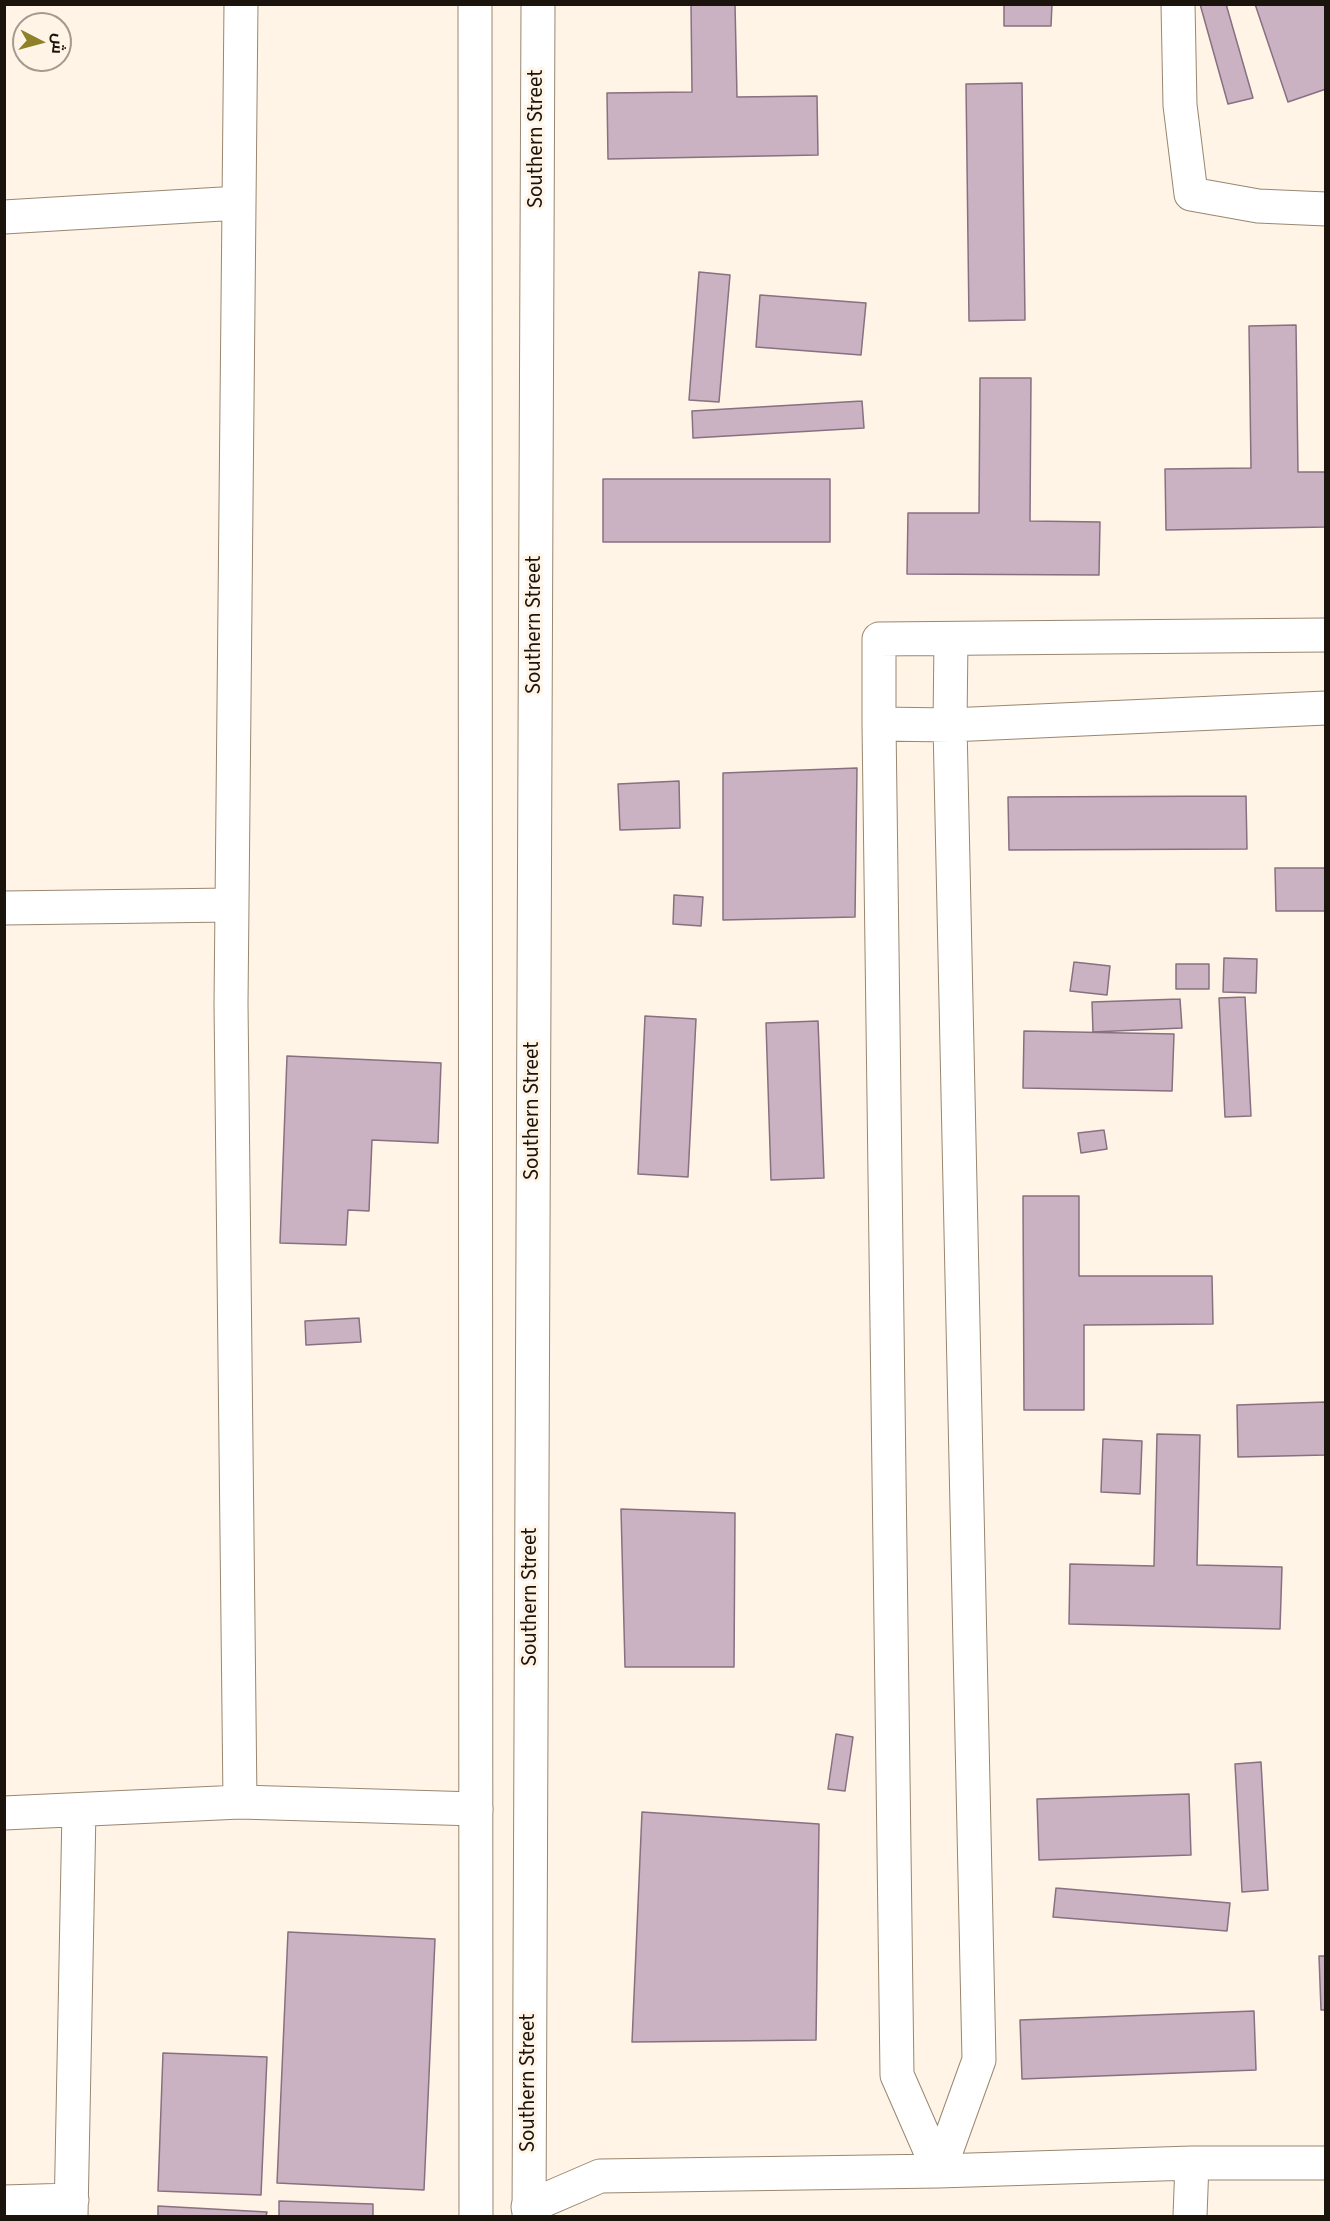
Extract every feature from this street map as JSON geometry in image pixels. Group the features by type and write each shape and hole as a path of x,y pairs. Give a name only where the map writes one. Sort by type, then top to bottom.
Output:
{"street":[{"path":"240,1802 231,905 241,4"},
{"path":"475,4 476,2217"},
{"name":"Southern Street","path":"534,2213 538,4"},
{"path":"1178,4 1180,105 1191,194 1258,206 1326,208"},
{"path":"4,217 239,203"},
{"path":"939,2171 897,2075 879,639 1326,635"},
{"path":"939,2171 979,2061 950,725 951,639"},
{"path":"879,724 950,725 1326,708"},
{"path":"4,908 231,905"},
{"path":"4,1813 240,1802 476,1809"},
{"path":"4,2202 72,2208 79,1810"},
{"path":"534,2213 600,2176 939,2171 1192,2163 1326,2163"},
{"path":"1190,2217 1192,2163"}],"building":[{"path":"691,4 735,4 737,97 817,96 818,155 608,159 607,93 692,92"},
{"path":"1004,4 1052,4 1051,26 1004,26"},
{"path":"1200,4 1226,4 1253,98 1228,104"},
{"path":"1255,4 1326,4 1326,89 1288,102"},
{"path":"1022,83 1025,320 969,321 966,84"},
{"path":"699,272 730,275 719,402 689,400"},
{"path":"760,295 866,303 861,355 756,347"},
{"path":"1296,325 1298,472 1326,472 1326,527 1166,530 1165,469 1251,468 1249,326"},
{"path":"980,378 1031,378 1030,521 1100,522 1099,575 907,574 908,513 979,513"},
{"path":"862,401 864,428 693,438 692,411"},
{"path":"603,479 830,479 830,542 603,542"},
{"path":"857,768 855,917 723,920 723,773"},
{"path":"679,781 680,828 620,830 618,784"},
{"path":"1246,796 1247,849 1009,850 1008,797"},
{"path":"1275,868 1326,868 1326,911 1276,911"},
{"path":"674,895 703,897 701,926 673,924"},
{"path":"1224,958 1257,959 1256,993 1223,992"},
{"path":"1074,962 1110,966 1107,995 1070,991"},
{"path":"1176,964 1209,964 1209,989 1176,989"},
{"path":"1245,997 1251,1116 1225,1117 1219,998"},
{"path":"1180,999 1182,1028 1093,1032 1092,1002"},
{"path":"645,1016 696,1019 688,1177 638,1174"},
{"path":"818,1021 824,1178 771,1180 766,1023"},
{"path":"1024,1031 1174,1034 1172,1091 1023,1088"},
{"path":"287,1056 441,1063 438,1143 372,1140 369,1211 348,1210 346,1245 280,1243"},
{"path":"1104,1130 1107,1149 1081,1153 1078,1133"},
{"path":"1023,1196 1079,1196 1079,1276 1212,1276 1213,1324 1084,1325 1084,1410 1024,1410"},
{"path":"359,1318 361,1342 306,1345 305,1321"},
{"path":"1326,1402 1326,1455 1238,1457 1237,1405"},
{"path":"1157,1434 1200,1435 1197,1565 1282,1567 1280,1629 1069,1624 1070,1564 1154,1566"},
{"path":"1103,1439 1142,1441 1140,1494 1101,1492"},
{"path":"621,1509 735,1513 734,1667 625,1667"},
{"path":"836,1734 853,1737 845,1791 828,1789"},
{"path":"1261,1762 1268,1890 1242,1892 1235,1764"},
{"path":"1189,1794 1191,1855 1039,1860 1037,1799"},
{"path":"642,1812 819,1824 816,2040 632,2042"},
{"path":"1056,1888 1230,1903 1227,1931 1053,1917"},
{"path":"288,1932 435,1939 424,2190 277,2183"},
{"path":"1319,1956 1326,1956 1326,2010 1321,2010"},
{"path":"1254,2011 1256,2070 1022,2079 1020,2020"},
{"path":"163,2053 267,2057 261,2195 158,2191"},
{"path":"279,2201 373,2204 373,2216 279,2216"},
{"path":"158,2206 267,2212 266,2216 158,2216"}]}
